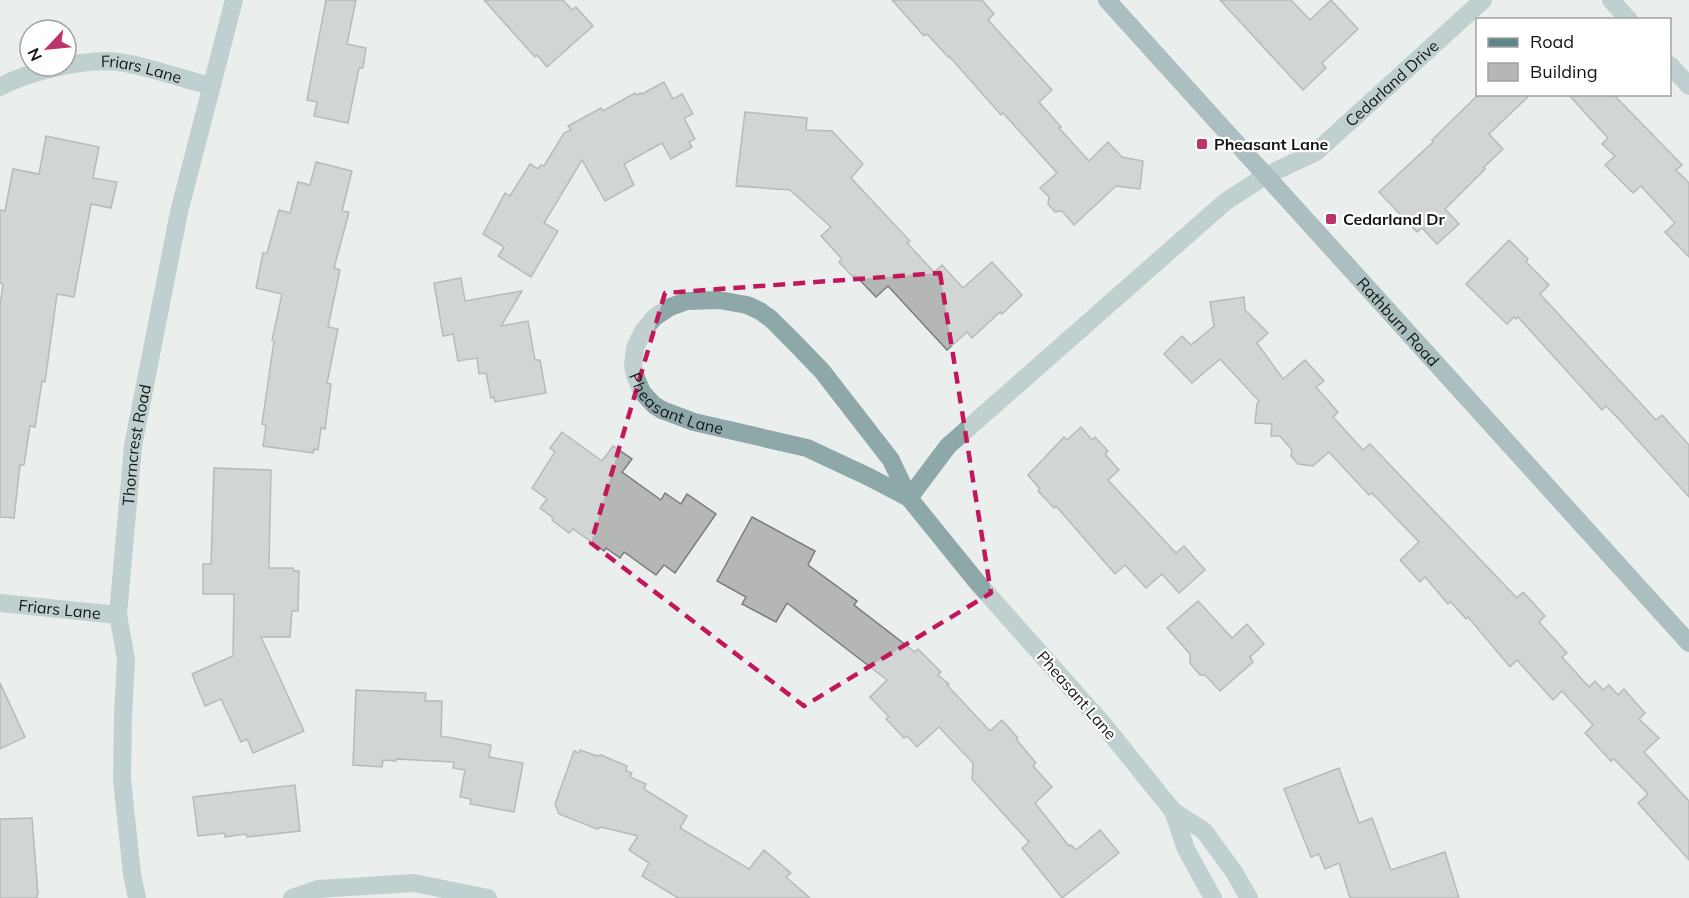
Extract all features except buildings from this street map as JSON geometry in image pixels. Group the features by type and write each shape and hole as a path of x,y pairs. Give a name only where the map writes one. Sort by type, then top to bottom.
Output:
{"street":[{"name":"Thorncrest Road","path":"137,898 132,874 122,780 126,659 118,615 133,446 172,243 234,0"},
{"name":"Rathburn Road","path":"1107,0 1689,643"},
{"name":"Cedarland Drive","path":"1265,176 1316,152 1483,0"},
{"path":"1611,0 1627,18"},
{"name":"Friars Lane","path":"0,87 10,81 40,72 108,61 211,86"},
{"path":"1671,65 1689,86"},
{"path":"909,498 948,446 1225,202 1265,176"},
{"name":"Pheasant Lane","path":"909,498 807,448 694,422 654,405 642,392 633,366 635,348 643,331 662,312 687,301 705,299 733,301 760,311 771,320 822,371 891,460 909,498 977,582 1103,724 1173,811 1204,831 1234,872 1249,898"},
{"name":"Friars Lane","path":"0,603 118,615"},
{"name":"Pheasant Lane","path":"1173,811 1186,849 1213,898"},
{"path":"292,898 318,889 414,883 488,898"}],"highlighted area":[{"path":"940,273 991,593 804,706 591,543 665,293"}],"place":[{"name":"Pheasant Lane","path":"1202,144"},
{"name":"Cedarland Dr","path":"1331,219"}]}
